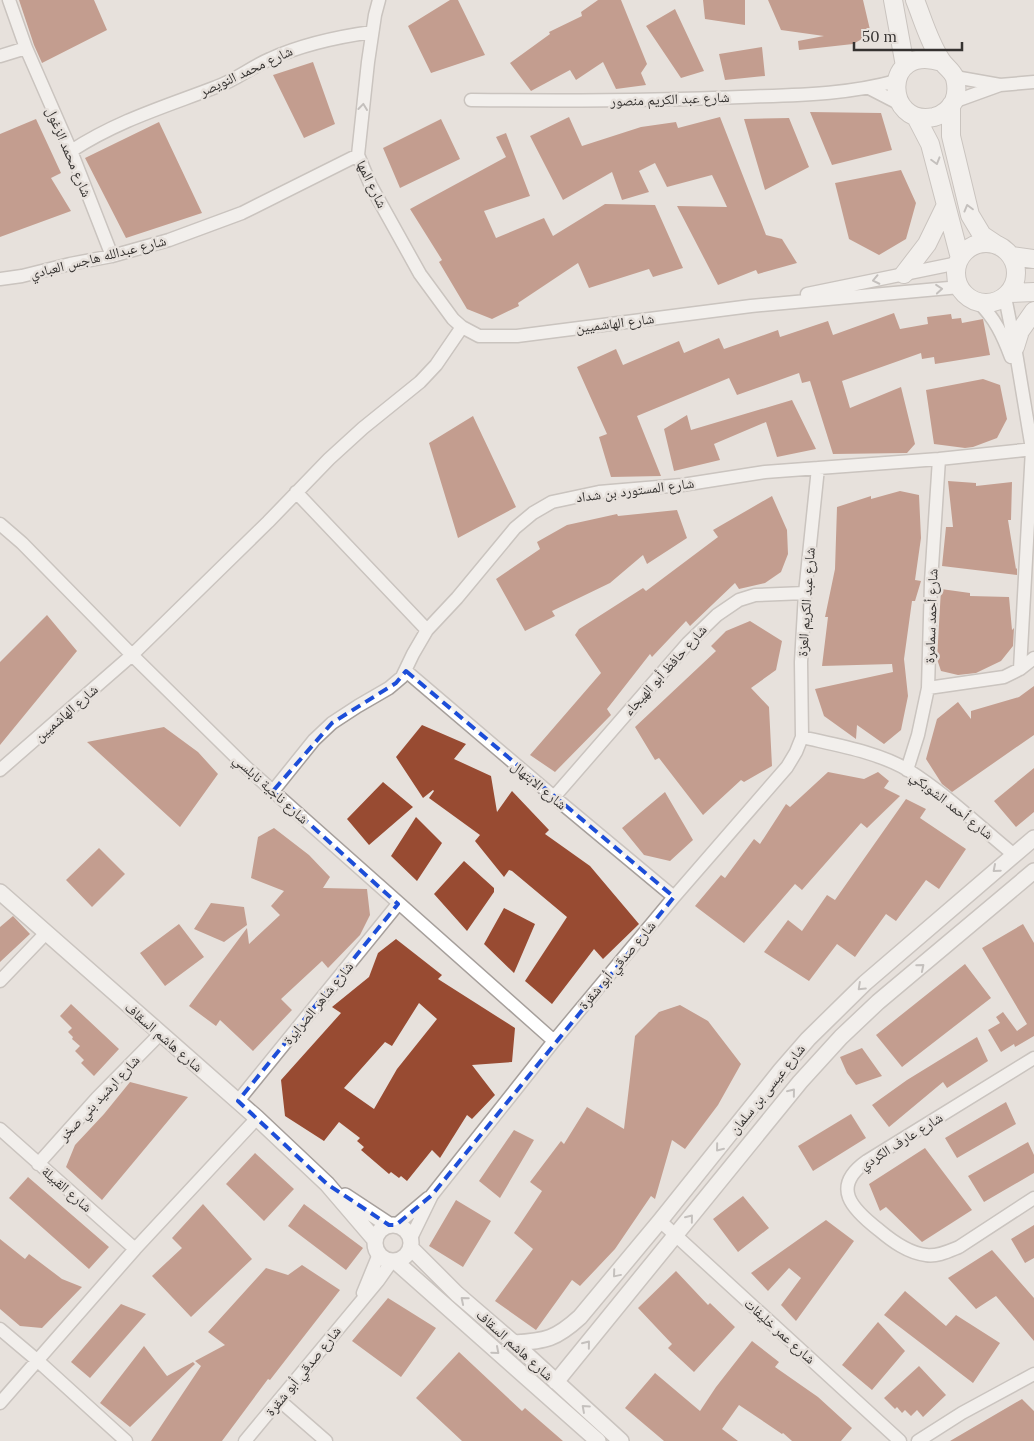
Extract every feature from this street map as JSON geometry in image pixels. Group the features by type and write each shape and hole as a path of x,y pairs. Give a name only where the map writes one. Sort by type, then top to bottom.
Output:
{"main road":[{"path":"893,0 901,73 896,89 900,104 907,112 916,117 926,118 936,117 945,112 952,104"},
{"path":"915,0 928,34 942,62"},
{"path":"901,73 916,59 929,58 942,62 950,68 955,77 956,86 952,104 951,136 970,215 982,234 1005,250 1011,256 1014,263 1016,279 1007,295"},
{"path":"916,117 930,144 946,205 959,260 956,275 960,287 968,296 978,302 988,303 997,301 1007,295 1034,292"},
{"path":"904,274 927,244 946,205"},
{"path":"959,260 967,250 976,245 986,243 997,245"},
{"path":"1011,256 1034,259"},
{"path":"1015,347 1020,331 1034,311"}],"street":[{"name":"شارع محمد الزغول","path":"9,0 26,48 71,151 112,256"},
{"name":"شارع المها","path":"379,0 372,32 358,155 371,186 420,274 445,309 462,327 479,336"},
{"name":"شارع محمد النويصر","path":"71,151 96,135 125,121 228,83 268,59 326,39 372,32"},
{"path":"0,56 26,48"},
{"name":"شارع عبد الكريم منصور","path":"471,100 588,101 821,94 869,88 901,73"},
{"path":"955,77 1000,85 1034,82"},
{"path":"952,104 1000,85"},
{"path":"869,88 900,104"},
{"name":"شارع عبدالله هاجس العبادي","path":"0,280 112,256 169,240 242,213 358,155"},
{"name":"شارع الهاشميين","path":"751,306 904,274 959,260"},
{"name":"شارع الهاشميين","path":"479,336 517,336 751,306 960,287"},
{"path":"1007,295 1033,449 1020,669"},
{"path":"978,302 987,310 1001,332 1020,380"},
{"name":"شارع الهاشميين","path":"0,770 132,655 363,428 420,382 436,365 462,327"},
{"name":"شارع المستورد بن شداد","path":"273,791 314,740 332,723 389,688 402,677 427,630 457,598 515,528 533,513 552,502 599,492 682,485 765,472 939,459 1033,449"},
{"name":"شارع أحمد سمامرة","path":"907,770 918,734 928,688 931,582 939,459"},
{"name":"شارع عبد الكريم العزة","path":"802,737 801,662 805,593 818,468"},
{"path":"296,492 427,630"},
{"name":"شارع ناجية نابلسي","path":"0,524 14,535 247,768 554,1041"},
{"name":"شارع حافظ أبو الهيجاء","path":"554,797 688,643 717,615 739,600 755,595 805,593"},
{"path":"928,688 1004,677 1020,669 1034,658"},
{"name":"شارع الابتهال","path":"406,671 674,897"},
{"name":"شارع أحمد الشوبكي","path":"802,737 867,752 907,770 954,804 1013,854"},
{"name":"شارع صدقي أبو شقرة","path":"393,1225 432,1195 554,1041 674,897 787,767 802,737"},
{"name":"شارع عيسى بن سلمان","path":"514,1343 536,1342 552,1338 580,1317 808,1039 880,969 1034,838"},
{"name":"شارع عيسى بن سلمان","path":"556,1382 800,1082 841,1038 894,989 1034,873"},
{"name":"شارع هاشم السقاف","path":"0,892 257,1118 327,1184 385,1254 598,1441"},
{"name":"شارع شاهر الصرايرة","path":"238,1101 398,904"},
{"path":"0,981 46,933"},
{"path":"880,969 894,989"},
{"name":"شارع ارشيد بني صخر","path":"38,1164 97,1098 160,1034"},
{"name":"شارع عارف الكردي","path":"1034,1058 867,1161 852,1174 848,1181 848,1190 853,1206 864,1218 902,1247 929,1256 948,1252 959,1247 1034,1198"},
{"path":"0,1403 135,1248 257,1118"},
{"name":"شارع القبيلة","path":"0,1129 135,1248"},
{"name":"شارع هاشم السقاف","path":"327,1184 393,1225"},
{"name":"شارع صدقي أبو شقرة","path":"411,1243 432,1195"},
{"name":"شارع عمر خليفات","path":"660,1221 900,1441"},
{"path":"393,1225 403,1227 411,1243 405,1257 385,1254 378,1233 383,1228 393,1225"},
{"name":"شارع هاشم السقاف","path":"411,1243 457,1294 514,1343 621,1441"},
{"name":"شارع صدقي أبو شقرة","path":"245,1441 360,1301 385,1254"},
{"path":"0,1329 126,1441"},
{"path":"918,1441 962,1413 1034,1374"},
{"path":"279,1400 326,1441"}],"highlighted area":[{"path":"406,671 674,897 432,1195 396,1225 389,1225 327,1184 238,1101 398,904 273,791 332,723 396,683"}],"building":[{"path":"19,0 94,0 107,30 42,63"},
{"path":"450,0 458,0 485,55 431,73 408,26"},
{"path":"598,0 621,0 647,64 641,73 646,85 616,89 603,62 576,80 570,70 531,91 510,63 550,34 549,32 582,16 581,12"},
{"path":"703,0 745,0 745,25 705,19"},
{"path":"768,0 863,0 871,34 853,44 799,50 798,41 824,36 781,30"},
{"path":"675,9 704,71 681,78 646,26"},
{"path":"762,47 765,76 725,80 719,54"},
{"path":"313,62 335,124 304,138 273,75"},
{"path":"810,112 881,113 892,150 832,165"},
{"path":"569,117 582,146 641,127 676,122 678,128 720,117 766,235 782,239 797,263 758,274 756,270 718,285 677,206 727,207 712,175 667,187 655,163 639,171 649,192 622,200 612,172 563,200 530,136"},
{"path":"789,118 809,167 765,190 744,119"},
{"path":"36,119 61,173 51,178 71,211 0,237 0,134"},
{"path":"441,119 460,159 400,188 383,148"},
{"path":"159,122 202,213 126,238 85,158"},
{"path":"506,133 530,196 484,211 496,238 544,218 553,236 605,204 655,205 683,268 653,277 649,269 589,288 578,263 518,303 519,306 492,319 467,309 439,262 442,260 410,209 506,157 496,137"},
{"path":"901,170 916,203 906,239 879,255 849,239 835,183"},
{"path":"894,313 900,329 928,324 927,317 951,314 952,319 961,318 962,323 983,319 990,355 935,364 934,357 922,359 921,353 842,381 850,408 901,387 915,444 907,453 833,454 810,381 802,383 799,373 737,395 729,378 637,416 661,476 611,477 599,437 607,434 577,367 616,349 623,365 679,341 684,353 719,338 724,349 778,330 780,337 828,321 833,335"},
{"path":"983,379 1000,385 1007,419 997,438 965,448 934,444 926,390"},
{"path":"792,400 816,449 777,457 766,422 714,444 720,460 674,471 664,429 687,415 691,430"},
{"path":"473,416 516,507 458,538 429,443"},
{"path":"948,481 976,483 976,486 1012,482 1011,520 1008,520 1017,575 942,566 946,527 953,527"},
{"path":"900,491 919,495 921,538 915,580 921,581 915,601 912,601 904,659 908,696 901,730 884,744 857,725 856,739 824,716 815,689 893,672 892,664 822,666 828,617 825,617 835,569 837,507 871,496 871,499"},
{"path":"772,496 787,530 788,554 781,572 765,583 739,589 735,583 690,626 686,621 652,657 650,654 607,709 611,715 555,772 530,755 601,673 575,635 579,629 643,588 646,591 718,537 713,530"},
{"path":"677,510 687,538 647,564 643,555 610,583 552,611 555,616 525,631 496,579 540,549 537,542 567,525 617,514 618,516"},
{"path":"941,589 970,593 970,596 1009,597 1012,630 1014,628 1013,646 1001,661 976,673 958,675 941,671 937,659"},
{"path":"47,615 77,651 0,745 0,662"},
{"path":"750,621 782,641 776,670 751,688 769,707 772,766 744,782 741,780 703,815 659,758 655,760 635,727 716,651 711,646 726,631"},
{"path":"1034,686 1034,735 952,792 942,784 926,759 937,719 958,702 971,719 971,711 1019,697"},
{"path":"422,725 466,744 454,759 491,776 497,812 512,791 549,830 545,834 590,866 639,924 603,959 594,949 552,1004 525,981 567,917 512,871 509,870 504,877 475,841 480,835 429,798 433,790 423,798 396,757"},
{"path":"164,727 198,752 218,774 180,827 87,742"},
{"path":"1034,768 1034,812 1016,827 994,801"},
{"path":"828,772 864,779 878,772 889,781 884,788 900,796 867,828 861,823 802,890 795,884 744,943 695,906 721,875 725,878 754,839 760,844 786,804 790,807"},
{"path":"383,782 413,807 369,845 347,819"},
{"path":"665,792 693,840 670,861 644,855 622,828"},
{"path":"906,799 926,809 920,818 966,849 939,889 926,880 896,921 886,914 855,957 837,944 809,981 764,952 788,920 802,931 827,895 835,900"},
{"path":"416,817 442,843 417,881 391,856"},
{"path":"274,828 309,855 330,877 323,888 367,889 370,915 360,935 328,968 322,961 281,999 292,1010 253,1051 220,1020 216,1026 189,1006 247,928 249,944 280,915 271,906 284,891 251,878 258,837"},
{"path":"99,848 125,874 92,907 66,880"},
{"path":"464,861 494,888 494,892 467,931 434,894"},
{"path":"211,903 244,907 247,925 224,942 194,929"},
{"path":"504,908 535,924 514,973 484,944"},
{"path":"13,916 30,934 0,962 0,927"},
{"path":"179,924 204,957 165,986 140,953"},
{"path":"1023,924 1034,943 1034,1036 1015,1047 1014,1044 1001,1052 988,1030 1000,1023 996,1017 1003,1012 1017,1031 1027,1024 982,948"},
{"path":"396,939 442,975 438,979 515,1028 512,1062 472,1065 495,1095 472,1119 467,1115 440,1158 432,1150 407,1181 391,1172 389,1174 361,1150 364,1147 357,1141 360,1138 339,1122 324,1141 285,1116 281,1080 341,1013 332,1007 369,977 378,953","holes":["419,1003 437,1019 397,1069 374,1109 344,1088 385,1042 392,1046"]},
{"path":"965,964 991,998 902,1067 876,1035"},
{"path":"71,1004 119,1049 94,1076 81,1063 84,1060 75,1051 80,1046 72,1039 73,1037 68,1032 72,1028 60,1016"},
{"path":"680,1005 708,1021 741,1064 718,1105 685,1149 672,1140 655,1199 651,1196 615,1249 580,1286 572,1280 536,1330 495,1301 533,1249 514,1233 542,1191 530,1182 561,1141 564,1144 587,1107 624,1129 635,1036 659,1012"},
{"path":"977,1037 988,1061 947,1088 943,1082 889,1127 872,1105 907,1080"},
{"path":"862,1048 882,1076 856,1085 847,1073 840,1057"},
{"path":"130,1082 188,1097 102,1200 66,1167 75,1145"},
{"path":"1006,1102 1016,1124 957,1158 945,1138"},
{"path":"851,1114 866,1138 813,1171 798,1146"},
{"path":"514,1130 534,1140 500,1198 479,1181"},
{"path":"1028,1142 1034,1155 1034,1173 984,1202 968,1176"},
{"path":"925,1148 972,1210 922,1242 886,1207 880,1211 869,1184"},
{"path":"255,1153 294,1189 264,1221 226,1184"},
{"path":"28,1177 109,1247 89,1269 9,1198"},
{"path":"743,1196 769,1228 738,1252 713,1219"},
{"path":"456,1200 491,1221 463,1267 429,1246"},
{"path":"203,1204 252,1259 191,1317 152,1276 182,1248 172,1238"},
{"path":"304,1204 363,1248 346,1270 288,1226"},
{"path":"826,1220 854,1241 796,1321 781,1305 801,1278 789,1268 768,1291 751,1273"},
{"path":"1034,1225 1034,1258 1025,1263 1011,1239"},
{"path":"0,1239 25,1259 29,1254 62,1279 82,1287 42,1328 20,1326 0,1309"},
{"path":"992,1250 1034,1298 1034,1341 996,1296 976,1309 948,1278"},
{"path":"302,1265 340,1290 270,1380 268,1379 222,1441 151,1441 201,1366 195,1361 225,1345 208,1332 266,1268 288,1275"},
{"path":"676,1271 708,1305 710,1303 735,1327 694,1372 668,1348 672,1344 638,1308"},
{"path":"905,1291 946,1326 956,1315 1000,1343 973,1383 884,1315"},
{"path":"388,1298 436,1328 401,1377 352,1341"},
{"path":"121,1304 146,1314 90,1378 71,1362"},
{"path":"878,1322 905,1351 872,1390 842,1365"},
{"path":"752,1341 779,1362 775,1367 818,1397 852,1428 841,1441 792,1441 783,1433 739,1405 722,1429 738,1441 664,1441 625,1408 655,1373 700,1411"},
{"path":"144,1346 167,1376 193,1362 195,1364 130,1427 100,1403"},
{"path":"459,1352 522,1411 525,1408 563,1441 462,1441 416,1398"},
{"path":"919,1366 946,1395 923,1417 917,1410 911,1416 905,1410 902,1413 884,1398"},
{"path":"1022,1399 1034,1411 1034,1441 950,1441"}]}
